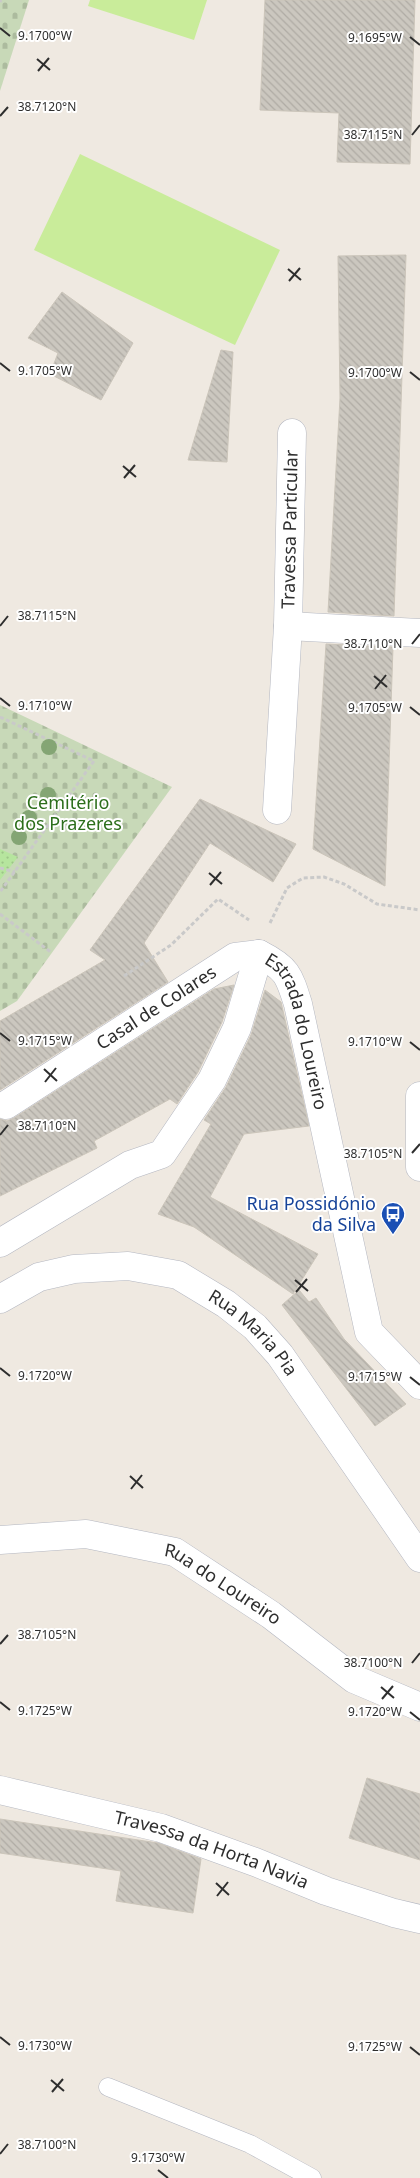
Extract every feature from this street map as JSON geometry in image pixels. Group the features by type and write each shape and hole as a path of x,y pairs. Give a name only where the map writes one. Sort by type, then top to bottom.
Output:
{"street":[{"name":"Travessa Particular","path":"277,810 288,626 292,433"},
{"name":"Travessa Particular","path":"288,626 420,633"},
{"name":"Casal de Colares","path":"6,1105 234,957 262,943"},
{"name":"Estrada do Loureiro","path":"0,1243 130,1165 162,1154 212,1080 238,1028 262,943"},
{"name":"Estrada do Loureiro","path":"262,943 291,982 298,1004 369,1332 420,1385"},
{"path":"420,1096 420,1167"},
{"name":"Rua Maria Pia","path":"0,1299 39,1277 74,1269 128,1266 178,1275 218,1299 255,1328 280,1355 420,1558"},
{"name":"Rua do Loureiro","path":"0,1540 86,1534 175,1552 271,1615 354,1679 420,1708"},
{"name":"Travessa da Horta Navia","path":"0,1790 161,1828 326,1891 420,1918"}],"lane":[{"path":"108,2087 250,2144 312,2178"}],"path":[{"path":"0,717 94,761 0,892"},
{"path":"0,868 15,872"},
{"path":"124,976 171,945 218,899 262,943 287,888 303,878 324,877 344,884 377,904 420,910"},
{"path":"0,914 52,953"}],"green space":[{"path":"0,0 29,0 0,91"},
{"path":"90,0 207,0 194,40 88,6"},
{"path":"80,154 280,250 235,345 34,250"},
{"name":"Cemitério dos Prazeres","path":"0,705 172,787 17,1001 0,1011"},
{"path":"0,849 18,857 0,880"}],"building":[{"path":"265,0 415,0 410,164 337,162 339,113 260,110"},
{"path":"406,255 394,616 328,612 340,398 338,256"},
{"path":"62,292 133,343 101,400 50,374 58,353 28,338"},
{"path":"221,350 233,352 227,462 188,460"},
{"path":"326,644 393,647 385,886 313,849"},
{"path":"200,799 296,844 273,882 210,843 144,943 168,982 0,1090 0,1021 105,960 90,950"},
{"path":"234,985 222,1022 198,1072 177,1104 170,1099 94,1141 97,1148 0,1196 0,1119 7,1121 14,1118 214,989"},
{"path":"265,990 281,1002 309,1126 244,1134 210,1197 318,1254 293,1294 194,1227 158,1214 211,1124 204,1120 226,1087 251,1035"},
{"path":"299,1290 309,1302 316,1298 344,1339 406,1404 375,1426 282,1305"},
{"path":"367,1778 420,1794 420,1860 349,1838"},
{"path":"0,1819 158,1843 201,1859 193,1913 116,1901 121,1871 0,1853"}],"place":[{"name":"Rua Possidónio da Silva","path":"393,1235"}]}
